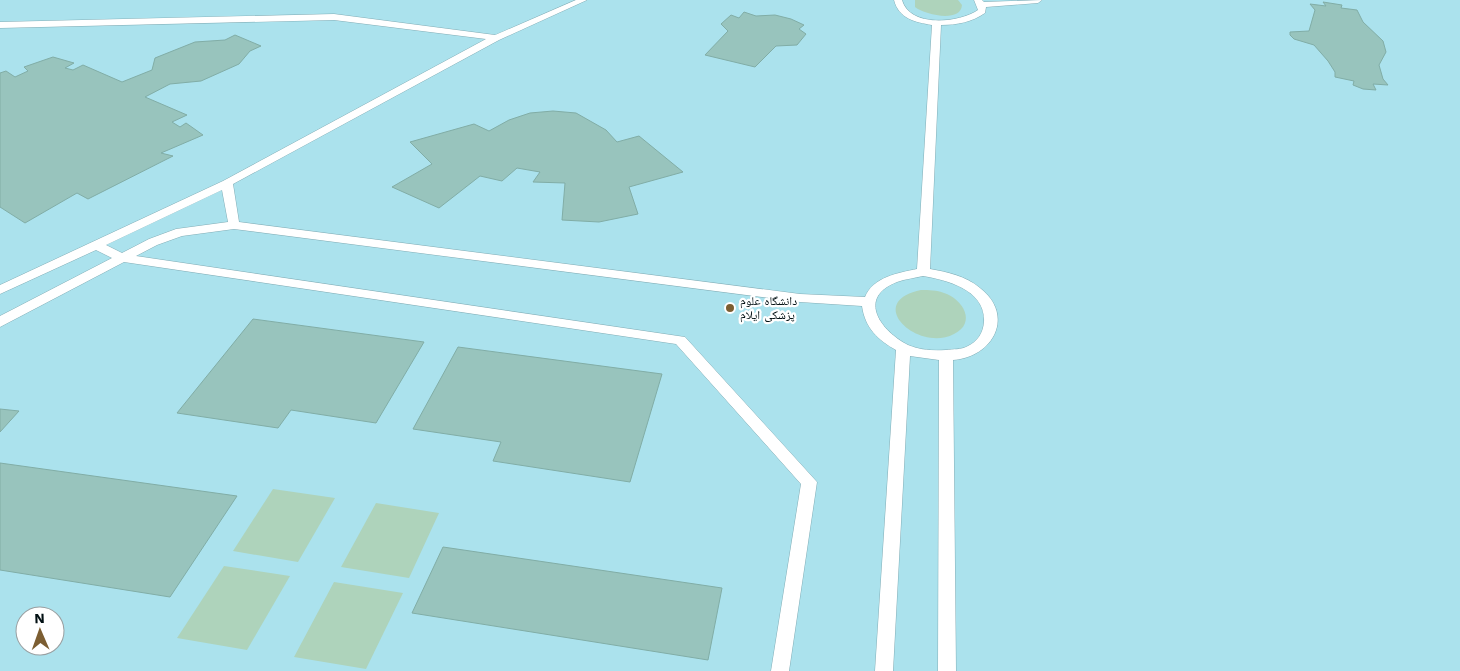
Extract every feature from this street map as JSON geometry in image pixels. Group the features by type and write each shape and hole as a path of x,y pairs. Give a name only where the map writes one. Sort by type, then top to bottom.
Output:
{"lane":[{"path":"0,290 227,183 496,38 582,0"},
{"path":"898,0 900,8 905,13 914,18 937,23 968,21 982,11 979,2 1038,0"},
{"path":"0,25 334,17 496,38"},
{"path":"923,272 937,23"},
{"path":"227,183 234,224"},
{"path":"0,322 153,242 180,232 234,224 800,298 869,302"},
{"path":"97,244 122,258 680,340 809,482 780,671"},
{"path":"923,272 943,275 962,282 977,292 988,305 993,319 990,332 982,344 966,353 946,357 929,356 903,349 884,337 874,326 869,314 869,302 874,290 887,280 904,274 923,272"},
{"path":"884,671 903,349"},
{"path":"946,357 946,671"}],"shaded area":[{"name":"دانشگاه علوم پزشکی ایلام","path":"0,0 1460,0 1460,671 0,671"}],"green space":[{"path":"915,0 958,0 962,5 960,11 956,14 942,16 920,10 915,7"},
{"path":"921,290 941,292 957,300 965,312 966,318 965,324 961,329 954,334 940,338 926,337 912,332 902,324 896,314 897,305 904,296"},
{"path":"273,489 335,498 298,562 233,551"},
{"path":"376,503 439,513 409,578 341,567"},
{"path":"224,566 290,576 247,650 177,638"},
{"path":"334,582 403,593 366,669 294,657"}],"building":[{"path":"1323,2 1342,5 1341,8 1357,10 1363,22 1383,41 1386,52 1379,65 1383,79 1388,85 1373,84 1376,90 1363,89 1353,85 1354,81 1335,77 1335,72 1328,61 1314,45 1294,39 1290,35 1290,32 1309,31 1315,10 1310,4 1326,6"},
{"path":"744,12 756,16 775,15 791,19 804,25 799,29 806,34 797,45 776,46 755,67 705,55 728,31 721,24 731,15 739,18"},
{"path":"235,35 261,46 250,51 239,64 201,81 170,84 145,97 187,115 172,122 180,127 186,123 203,135 161,153 173,156 88,199 77,193 25,223 0,207 0,73 6,71 15,77 28,71 24,67 53,57 74,63 65,68 73,70 83,65 122,82 152,70 155,58 195,42 225,40"},
{"path":"553,111 576,113 606,130 617,142 639,136 683,172 629,187 638,214 599,222 562,220 565,183 533,182 540,172 517,168 502,181 480,176 439,208 392,187 432,164 410,142 474,124 489,131 509,120 530,113"},
{"path":"253,319 424,342 376,423 291,410 278,428 177,413"},
{"path":"458,347 662,374 630,482 493,461 501,442 413,429"},
{"path":"0,409 19,411 0,432"},
{"path":"0,463 237,496 170,597 0,570"},
{"path":"443,547 722,588 708,660 412,613"}],"place":[{"name":"دانشگاه علوم پزشکی ایلام","path":"730,308"}]}
